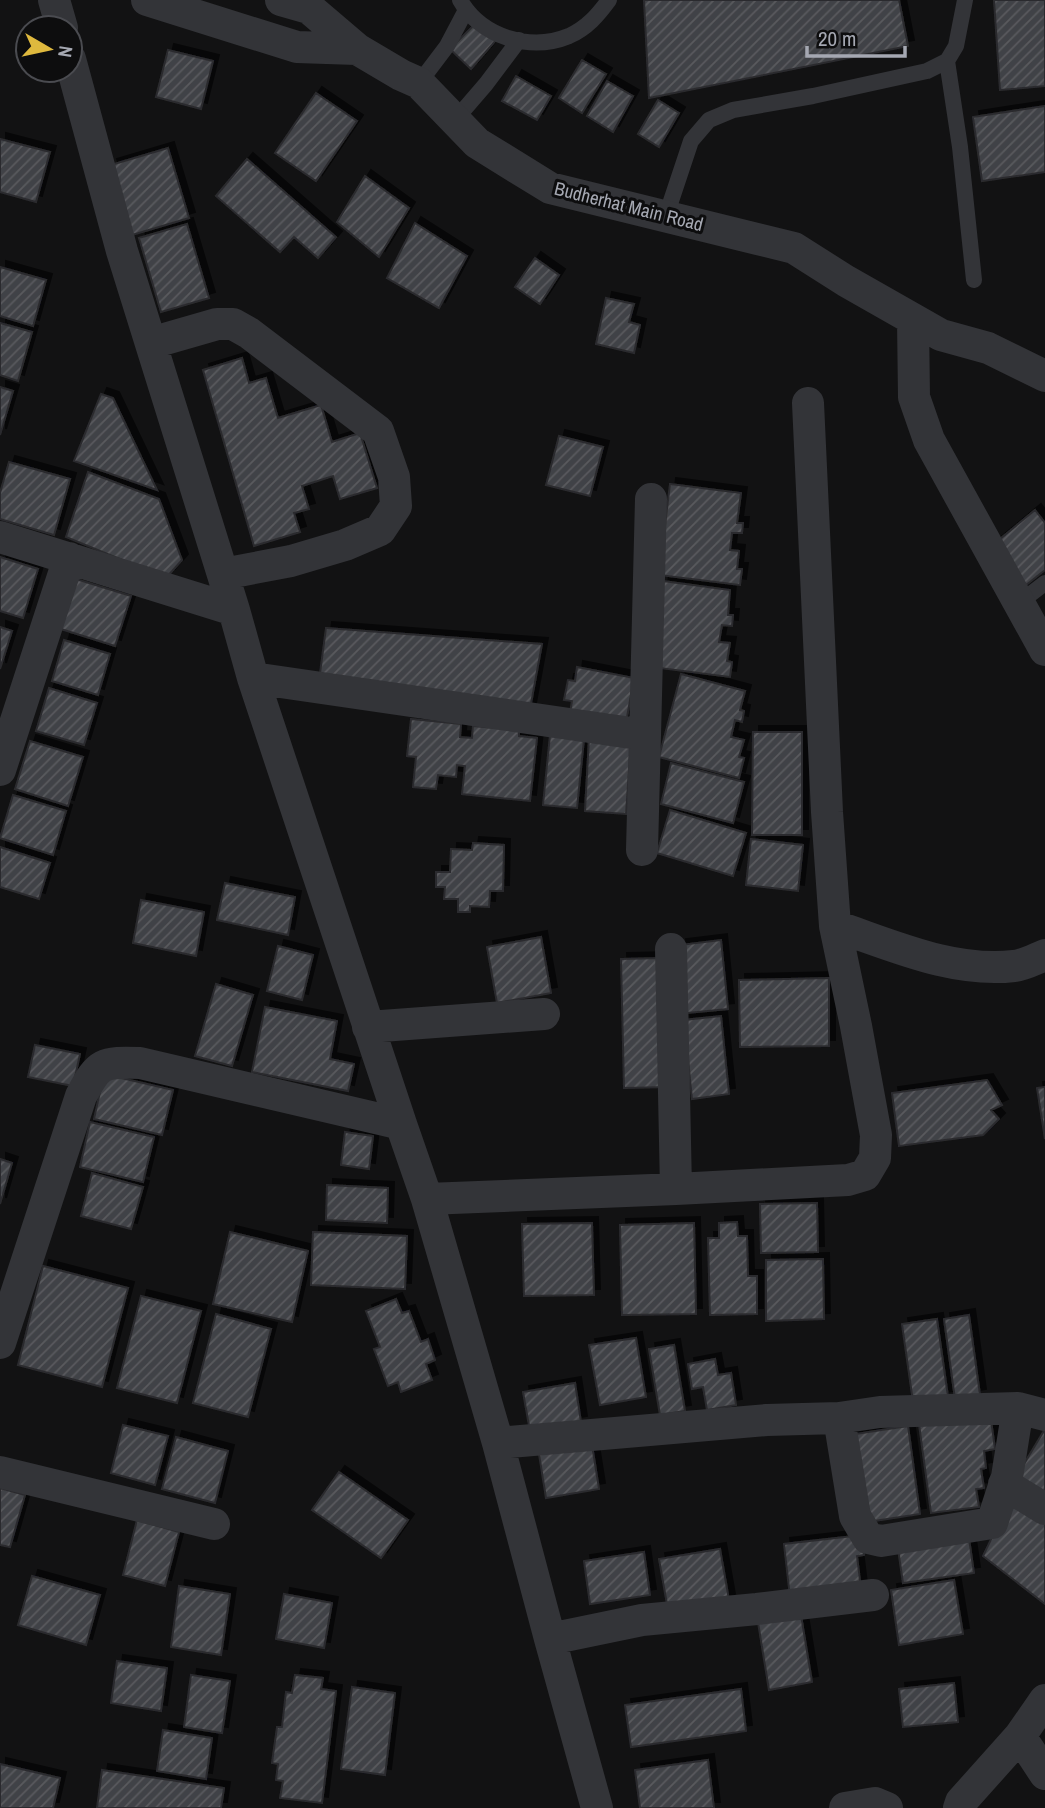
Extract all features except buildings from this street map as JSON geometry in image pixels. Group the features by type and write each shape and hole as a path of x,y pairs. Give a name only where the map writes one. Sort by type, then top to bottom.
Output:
{"street":[{"name":"Budherhat Main Road","path":"147,0 297,47 357,49 419,83 477,143 550,188 794,248 942,335 988,348 1045,376"},
{"path":"295,4 297,47"},
{"path":"295,4 357,49"},
{"path":"77,84 122,251 253,678 427,1199 498,1443 597,1808"},
{"path":"913,320 914,397 929,440 1045,650"},
{"path":"151,343 216,324 233,324 249,333 378,431 394,477 396,506 380,530 345,545 291,561 223,574"},
{"path":"427,1199 848,1180 865,1175 875,1157 876,1135 835,926 826,799 808,402"},
{"path":"642,850 651,499"},
{"path":"0,537 234,610"},
{"path":"0,771 69,558"},
{"path":"253,678 645,735"},
{"path":"835,926 922,956 968,966 1017,967 1045,955"},
{"path":"671,949 676,1189"},
{"path":"368,1027 544,1014"},
{"path":"0,1343 81,1096 94,1071 113,1062 140,1063 401,1124"},
{"path":"498,1443 767,1420 839,1418 880,1412 1032,1411 992,1523 881,1541 868,1538 855,1516 839,1418"},
{"path":"0,1472 214,1524"},
{"path":"1004,1484 1045,1509"},
{"path":"550,1639 642,1620 873,1595"},
{"path":"959,1808 961,1802 1020,1736 1045,1700"},
{"path":"1020,1736 1045,1774"},
{"path":"845,1808 875,1803 887,1808"}],"lane":[{"path":"419,83 447,46 463,5 486,29 512,40 540,43 569,36 594,20 609,0"},
{"path":"666,216 691,141 709,120 733,110 927,71 947,61 956,46 965,0"},
{"path":"455,120 519,40"},
{"path":"947,61 960,147 974,280"},
{"path":"1019,603 1045,583"}]}
